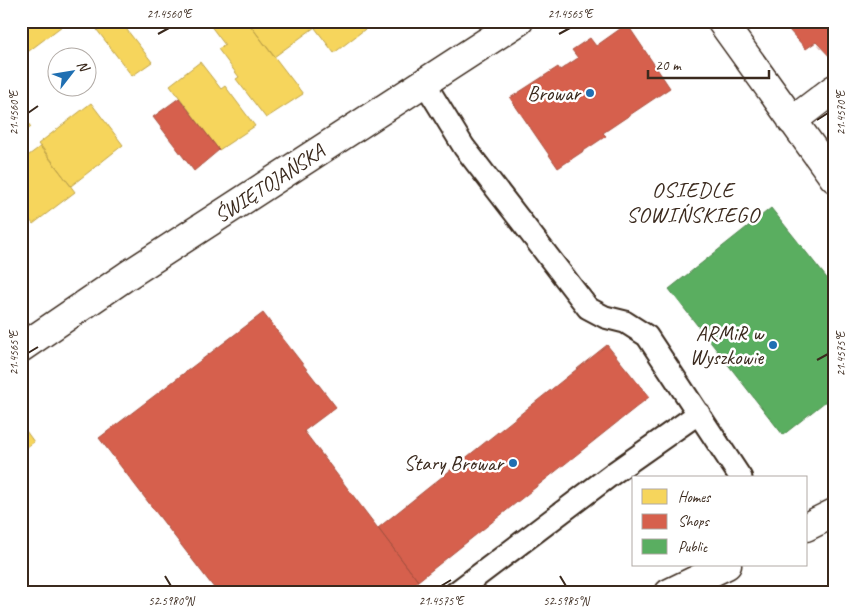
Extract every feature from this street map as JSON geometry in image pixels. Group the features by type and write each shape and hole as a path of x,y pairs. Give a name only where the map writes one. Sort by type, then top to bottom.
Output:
{"street":[{"name":"ŚWIĘTOJAŃSKA","path":"21,348 128,275 519,21"},
{"path":"721,21 834,178"},
{"path":"792,120 834,89"},
{"path":"808,526 834,513"},
{"path":"669,593 725,566"}],"lane":[{"path":"424,82 464,148 588,308 605,317 625,322 647,336 740,476"},
{"path":"455,593 616,472 699,413"}],"building: Homes":[{"path":"23,21 59,21 62,26 21,57"},
{"path":"108,21 120,21 152,62 132,76 97,30"},
{"path":"207,21 247,21 303,94 266,118 236,79 239,77 218,49 225,45"},
{"path":"247,21 310,21 315,27 274,57"},
{"path":"310,21 324,21 315,28"},
{"path":"324,21 371,21 373,23 334,53 315,28"},
{"path":"200,62 221,89 225,86 255,126 219,150 170,85"},
{"path":"91,103 123,145 71,186 38,144"},
{"path":"21,114 31,127 21,135"},
{"path":"41,146 75,192 33,224 21,208 21,161"},
{"path":"21,208 27,216 21,221"},
{"path":"21,424 34,442 21,451"}],"building: Shops":[{"path":"781,21 834,21 834,61 816,42 806,49"},
{"name":"Browar","path":"627,24 670,88 603,133 606,136 558,168 510,98 558,67 560,70 578,58 572,50 590,38 596,46"},
{"path":"179,98 219,150 194,171 153,117"},
{"path":"263,313 336,407 304,431 418,581 402,593 218,593 99,438"},
{"name":"Stary Browar","path":"607,345 649,397 418,581 378,528"}],"building: Public":[{"name":"ARMiR w Wyszkowie","path":"771,208 834,287 834,410 826,401 783,435 669,289"}],"place":[{"name":"Browar","path":"590,93"},
{"name":"ARMiR w Wyszkowie","path":"773,345"},
{"name":"Stary Browar","path":"513,463"}],"district":[{"name":"OSIEDLE SOWIŃSKIEGO","path":"693,202"}]}
